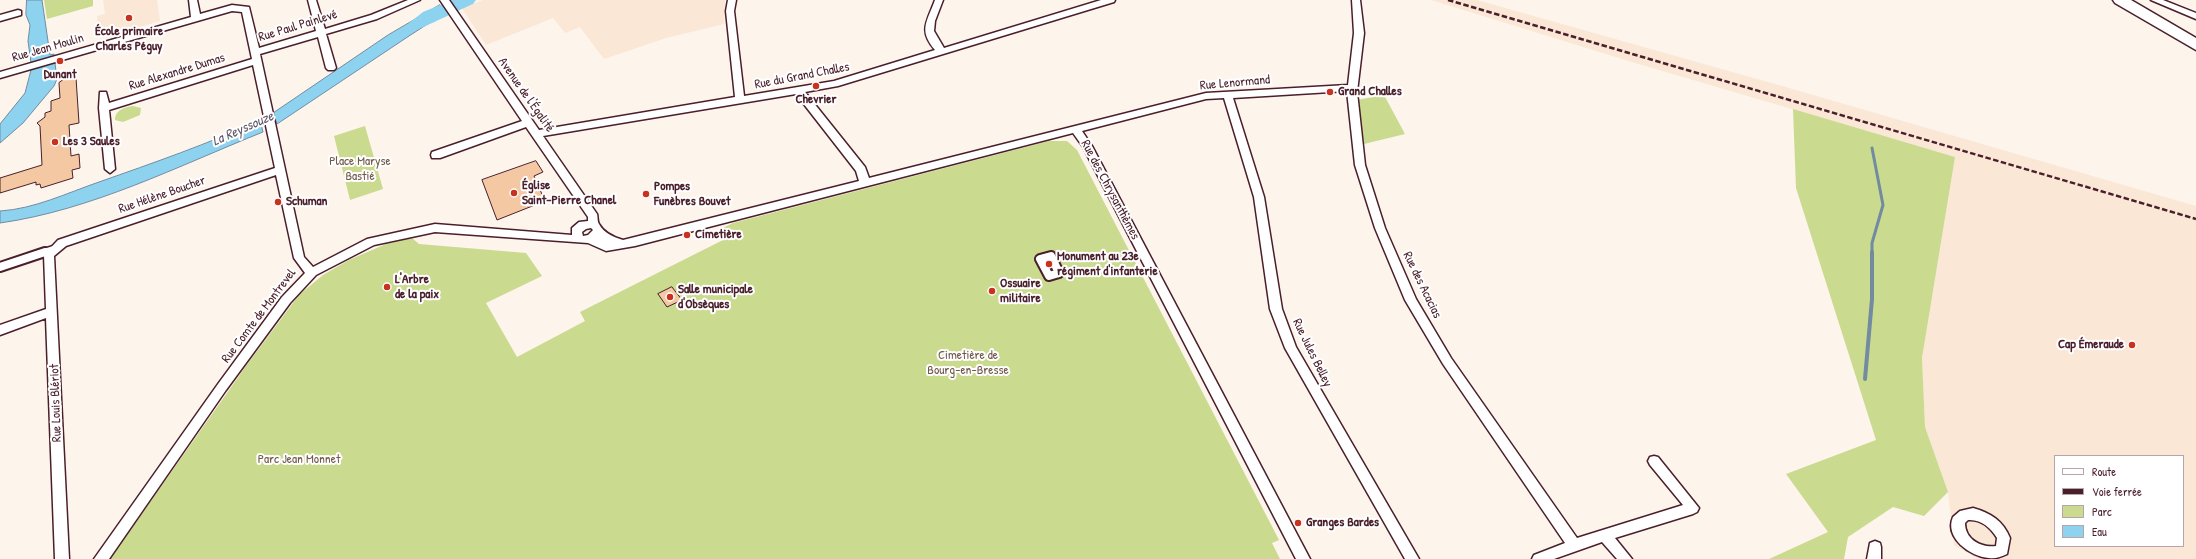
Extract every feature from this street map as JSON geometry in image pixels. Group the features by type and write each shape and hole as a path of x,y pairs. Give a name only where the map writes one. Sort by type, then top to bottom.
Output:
{"main road":[{"path":"2120,0 2196,45"}],"street":[{"path":"193,0 196,18"},
{"path":"312,0 331,68"},
{"name":"Rue Paul Painlevé","path":"257,56 322,32 374,17 416,0"},
{"name":"Avenue de l'Égalité","path":"444,0 585,205 586,231"},
{"path":"732,0 730,11 740,101"},
{"path":"939,0 928,27 933,42 942,52"},
{"name":"Rue du Grand Challes","path":"536,134 800,92 835,84 1099,2 1111,0"},
{"name":"Rue des Acacias","path":"1356,0 1358,33 1352,88 1360,165 1380,228 1411,300 1447,361 1574,545"},
{"path":"2155,0 2196,16"},
{"name":"Rue Jean Moulin","path":"0,75 232,8 246,9 257,56"},
{"path":"0,18 18,13"},
{"path":"257,56 299,258 305,267 312,272"},
{"name":"Rue Alexandre Dumas","path":"104,108 257,56"},
{"name":"Rue Lenormand","path":"1076,130 1206,96 1352,88"},
{"path":"800,92 861,170 865,183"},
{"path":"104,94 110,169"},
{"name":"Rue Jules Belley","path":"1227,94 1264,215 1276,309 1284,333 1337,431 1412,559"},
{"path":"436,154 528,123"},
{"name":"Rue des Chrysanthèmes","path":"586,231 606,247 622,244 1076,130 1088,146 1303,559"},
{"name":"Rue Hélène Boucher","path":"55,249 62,243 280,170"},
{"name":"Rue Comte de Montrevel","path":"101,559 222,387 286,300 312,272 371,242 411,232 435,228 565,240 586,231"},
{"path":"0,267 55,249"},
{"name":"Rue Louis Blériot","path":"55,249 49,256 62,559"},
{"path":"0,330 52,311"},
{"path":"1538,559 1574,545 1693,508 1654,461"},
{"path":"1605,536 1626,559"}],"shaded area":[{"name":"École primaire Charles Péguy","path":"103,0 157,0 160,21 106,37 99,35 97,16 105,14"},
{"path":"483,0 725,0 724,24 666,38 604,59 580,27 565,33 553,18 486,45 462,8"},
{"name":"Cap Émeraude","path":"1431,0 1477,0 1789,88 2196,206 2196,559 1978,559 1954,545 1948,492 1925,427 1922,358 1955,157 1632,62"}],"green space":[{"path":"44,0 93,0 93,6 47,19"},
{"path":"1384,95 1405,134 1364,144 1357,100"},
{"path":"133,106 141,108 140,115 123,122 115,120 115,117 119,111"},
{"path":"1793,109 1955,157 1922,358 1925,427 1948,492 1924,516 1893,507 1848,537 1844,559 1769,559 1828,532 1786,474 1876,440 1796,188"},
{"name":"Place Maryse Bastié","path":"365,126 383,189 350,200 334,136"},
{"name":"Cimetière de Bourg-en-Bresse","path":"1049,141 1067,141 1077,150 1279,540 1272,543 1280,559 110,559 246,366 299,295 323,275 349,260 386,244 412,238 419,244 526,253 542,276 486,303 517,357 585,321 580,312 725,239 719,230 733,223"}],"water":[{"path":"27,0 42,0 50,55 54,54 54,56 31,63 28,41 30,25 26,15"},
{"path":"440,5 446,15 440,16 277,124 273,113 388,35"},
{"path":"55,63 57,79 54,86 23,123 0,143 0,124 25,93 31,70"},
{"path":"260,120 263,132 167,172 68,208 34,217 0,223 0,211 13,210 50,200 180,153"}],"building":[{"name":"Les 3 Saules","path":"67,77 76,78 79,123 69,125 71,156 79,154 80,168 72,170 73,178 41,188 40,184 36,185 36,182 0,193 0,178 42,165 40,126 37,123 45,117 45,113 51,111 51,101 60,98 59,83"},
{"name":"Église Saint-Pierre Chanel","path":"536,161 543,172 534,176 545,201 497,220 482,180"},
{"name":"Salle municipale d'Obsèques","path":"672,287 682,300 667,307 658,294"}],"waterway":[{"name":"La Reyssouze","path":"418,23 429,16 467,0"},
{"path":"1865,379 1872,299 1872,243 1883,205 1872,148"}],"railway":[{"path":"1448,0 2196,219"}],"place":[{"name":"École primaire Charles Péguy","path":"129,18"},
{"name":"Dunant","path":"60,61"},
{"name":"Chevrier","path":"816,86"},
{"name":"Grand Challes","path":"1330,92"},
{"name":"Les 3 Saules","path":"55,142"},
{"name":"Église Saint-Pierre Chanel","path":"514,193"},
{"name":"Pompes Funèbres Bouvet","path":"646,194"},
{"name":"Schuman","path":"278,202"},
{"name":"Cimetière","path":"687,235"},
{"name":"Monument au 23e régiment d'infanterie","path":"1049,264"},
{"name":"L'Arbre de la paix","path":"387,287"},
{"name":"Ossuaire militaire","path":"992,291"},
{"name":"Salle municipale d'Obsèques","path":"670,297"},
{"name":"Cap Émeraude","path":"2132,345"},
{"name":"Granges Bardes","path":"1298,523"}],"park label":[{"name":"Parc Jean Monnet","path":"299,460"}]}
